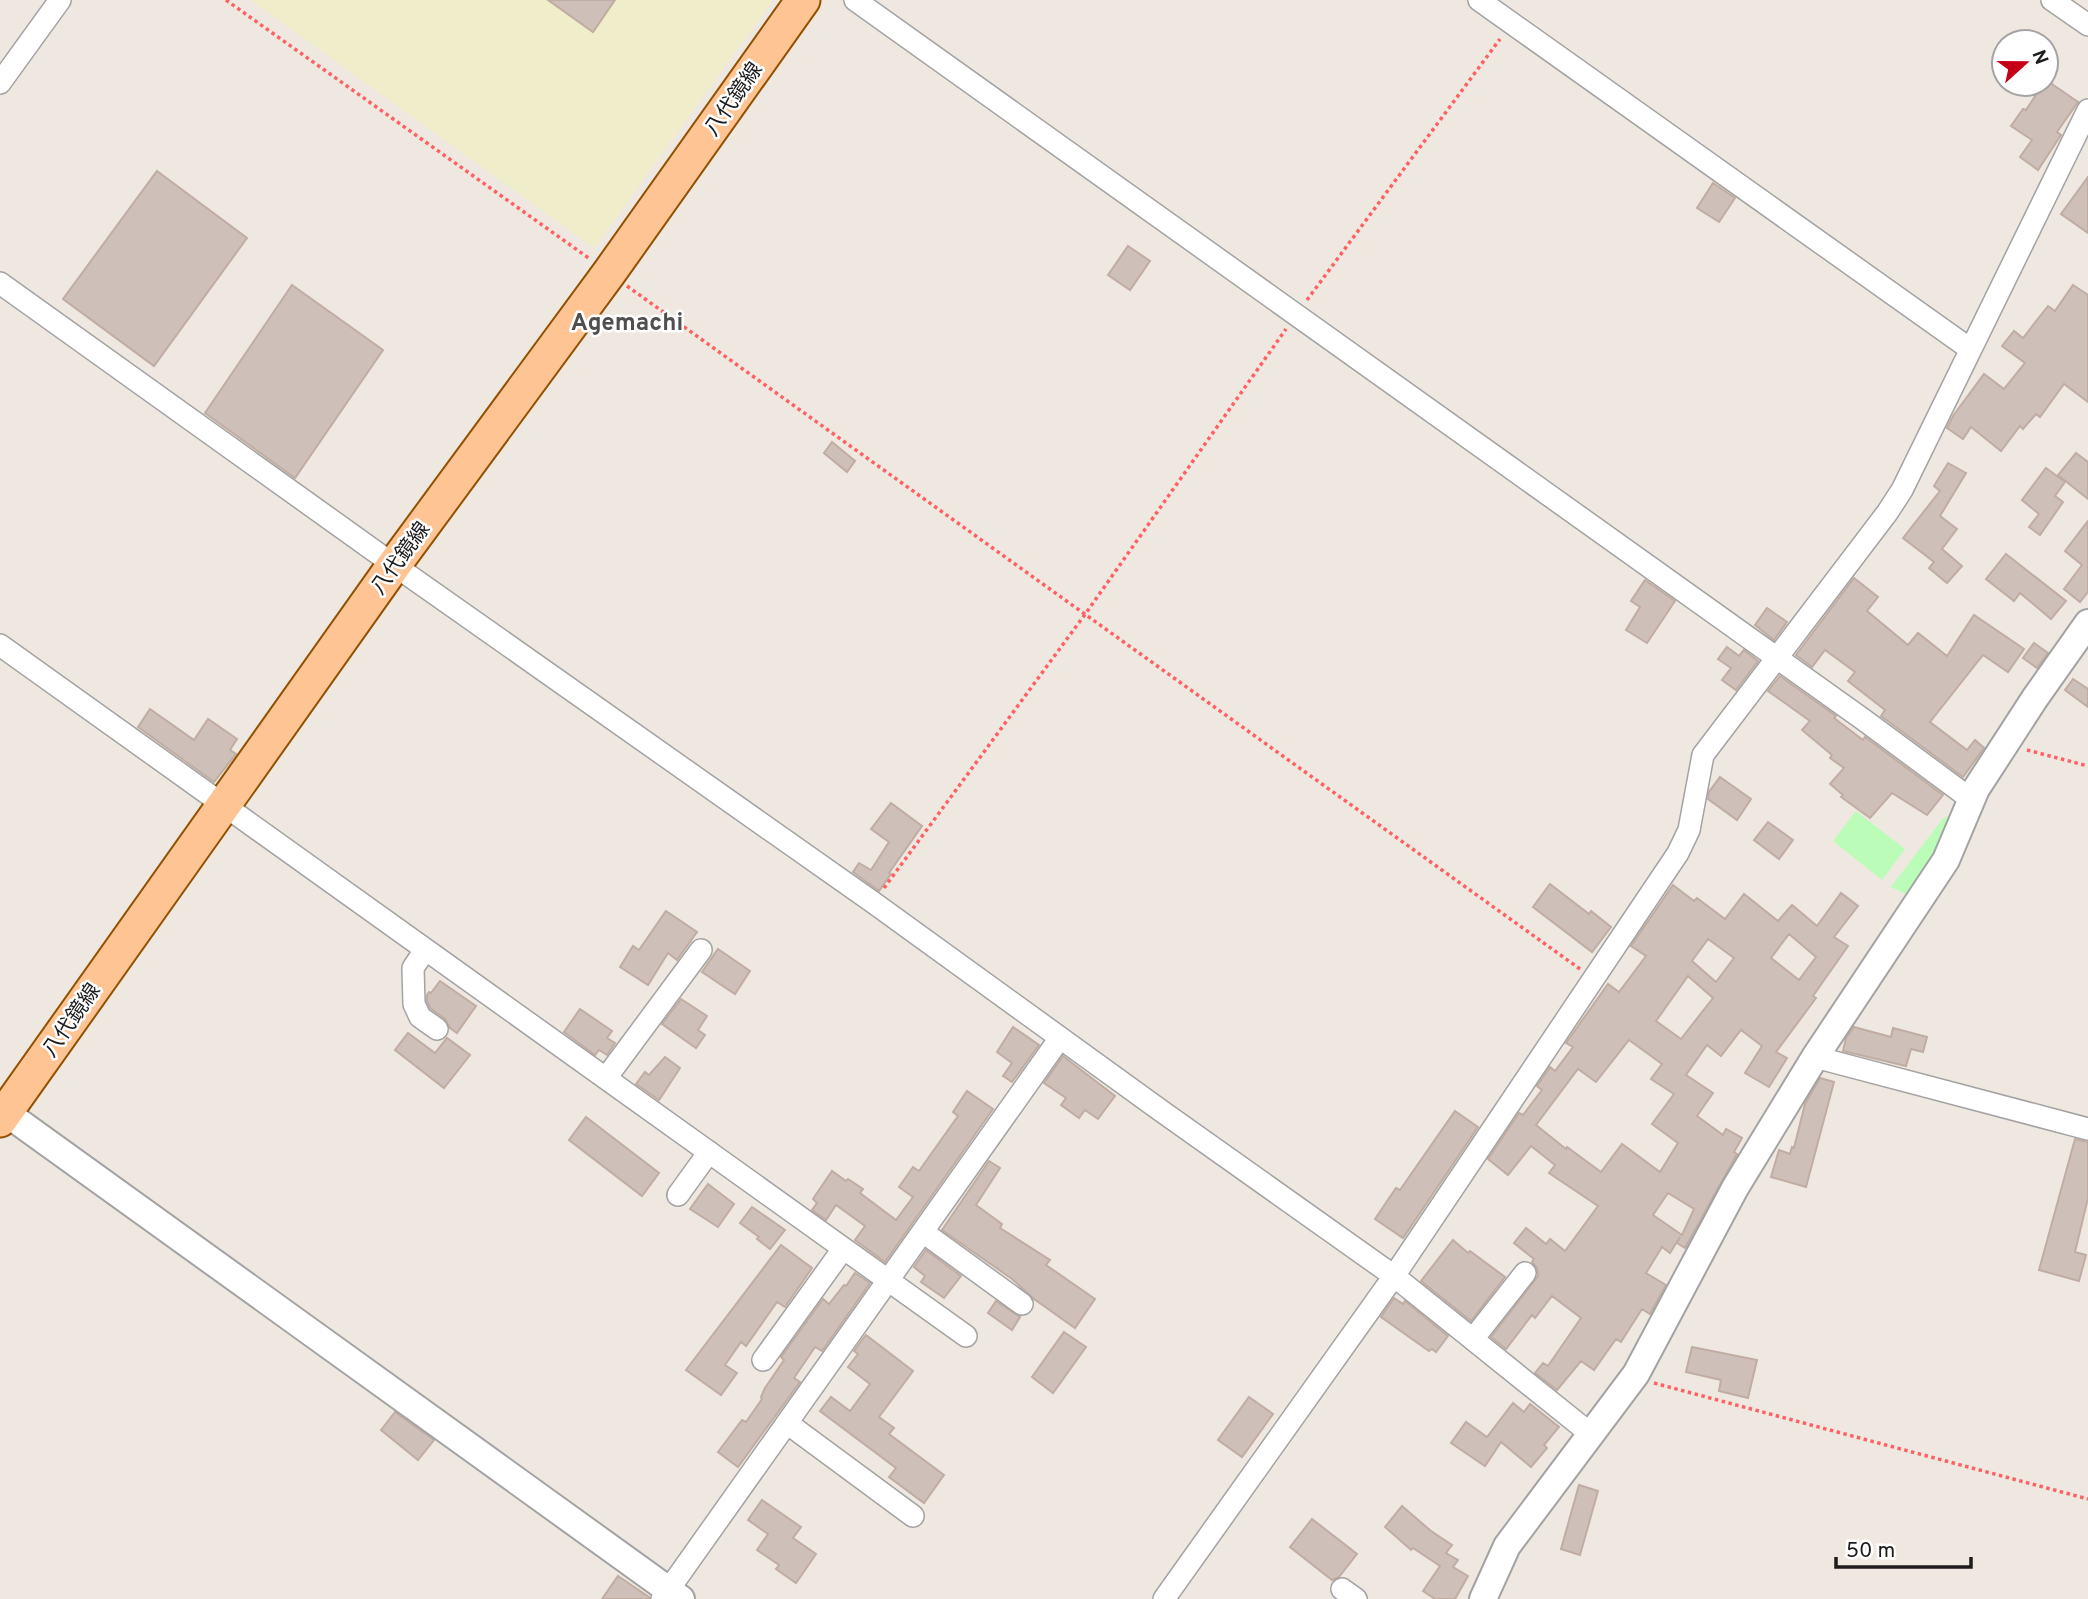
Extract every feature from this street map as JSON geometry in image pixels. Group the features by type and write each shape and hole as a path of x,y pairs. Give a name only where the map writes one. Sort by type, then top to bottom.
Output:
{"main road":[{"name":"八代鏡線","path":"2,1113 394,565 610,273 803,0"}],"street":[{"path":"0,83 60,0"},
{"path":"855,0 1972,800"},
{"path":"1479,0 1970,349"},
{"path":"2052,0 2088,25"},
{"path":"1164,1599 1394,1276 1678,853 1689,830 1703,755 1902,490 2088,110"},
{"path":"0,283 1394,1276 1592,1435"},
{"path":"1483,1599 1507,1546 1636,1374 1735,1188 1815,1058 1946,860 1976,789 2088,623"},
{"path":"0,645 966,1336"},
{"path":"425,950 414,968 414,1004 420,1017 437,1030"},
{"path":"606,1078 701,950"},
{"path":"2,1113 671,1596 787,1423 1060,1038"},
{"path":"1815,1058 2088,1129"},
{"path":"678,1195 709,1152"},
{"path":"923,1232 1023,1304"},
{"path":"763,1360 843,1249"},
{"path":"1473,1339 1525,1273"},
{"path":"787,1423 913,1516"}],"path":[{"path":"226,0 1593,978"},
{"path":"873,903 1086,613 1296,316 1511,23"},
{"path":"2006,743 2088,766"},
{"path":"1652,1383 2088,1499"}],"shaded area":[{"path":"251,0 773,0 594,248"}],"green space":[{"path":"1856,811 1905,849 1882,880 1833,841"},
{"path":"1944,817 1953,819 1912,897 1891,887"}],"building":[{"path":"548,0 615,0 593,32"},
{"path":"2060,90 2078,102 2057,132 2061,135 2038,170 2020,157 2032,140 2011,126 2023,109 2026,110 2034,98 2060,98"},
{"path":"157,171 247,238 154,366 63,299"},
{"path":"2088,177 2088,233 2061,214"},
{"path":"1713,183 1735,198 1719,222 1697,208"},
{"path":"1128,246 1150,261 1130,290 1108,275"},
{"path":"292,285 383,350 295,478 205,413"},
{"path":"2073,285 2088,295 2088,402 2064,384 2040,417 2036,414 2023,429 2020,426 2001,451 1971,427 1963,439 1947,428 1984,374 2004,389 2025,363 2002,346 2014,331 2023,338 2048,306 2055,311"},
{"path":"832,442 855,461 847,472 824,453"},
{"path":"2076,453 2088,462 2088,499 2058,475"},
{"path":"1948,463 1966,473 1940,516 1957,529 1942,549 1962,566 1947,583 1929,568 1934,562 1903,538 1940,491 1934,486"},
{"path":"2046,468 2065,482 2055,496 2063,502 2040,535 2029,527 2039,514 2022,500"},
{"path":"2088,521 2088,592 2080,602 2064,589 2082,565 2065,551"},
{"path":"2006,554 2066,601 2051,619 2020,593 2014,601 1986,579"},
{"path":"1854,578 1878,597 1867,611 1908,645 1918,633 1947,656 1974,615 2024,649 2008,672 1983,655 1930,722 1967,750 1975,740 1984,748 1963,777 1881,716 1885,710 1848,681 1855,672 1825,650 1812,667 1796,655"},
{"path":"1645,580 1675,601 1647,643 1626,630 1640,607 1631,601"},
{"path":"1767,608 1787,622 1774,640 1755,625"},
{"path":"2034,643 2048,653 2037,668 2023,658"},
{"path":"1727,647 1739,656 1744,650 1758,661 1736,690 1722,680 1731,668 1718,659"},
{"path":"1780,676 1836,716 1834,718 1863,740 1865,737 1943,795 1927,815 1892,793 1870,818 1841,797 1843,795 1830,784 1844,768 1802,730 1810,721 1768,691"},
{"path":"2073,679 2088,689 2088,707 2065,690"},
{"path":"150,709 194,740 208,719 237,739 230,750 236,754 214,782 138,727"},
{"path":"1720,777 1751,799 1737,820 1708,799 1709,792"},
{"path":"891,803 922,826 879,891 853,872 859,863 871,870 889,842 871,829"},
{"path":"1768,822 1793,840 1779,859 1754,840"},
{"path":"1550,884 1611,927 1592,952 1533,907"},
{"path":"1673,885 1694,901 1697,898 1725,919 1744,894 1778,921 1792,905 1817,926 1841,893 1858,906 1834,937 1848,946 1813,996 1816,998 1776,1052 1787,1058 1769,1087 1745,1073 1762,1046 1741,1030 1721,1056 1707,1045 1686,1075 1713,1093 1697,1116 1723,1135 1726,1129 1742,1138 1734,1152 1737,1154 1685,1248 1677,1243 1680,1237 1670,1253 1662,1247 1646,1273 1666,1285 1650,1314 1642,1309 1621,1342 1616,1339 1594,1370 1581,1361 1557,1390 1535,1373 1543,1363 1548,1366 1581,1318 1552,1296 1535,1318 1532,1315 1506,1349 1491,1337 1538,1276 1537,1268 1532,1262 1534,1259 1514,1243 1526,1228 1546,1244 1550,1239 1565,1251 1598,1206 1549,1173 1555,1165 1531,1146 1508,1175 1488,1159 1519,1113 1523,1115 1542,1090 1537,1086 1550,1067 1555,1071 1573,1047 1566,1043 1608,984 1619,992 1646,956 1631,946","holes":["1789,934 1816,957 1799,980 1771,958","1708,939 1734,958 1716,982 1692,961","1688,976 1713,998 1681,1039 1656,1021","1629,1040 1662,1064 1651,1079 1674,1094 1652,1124 1678,1143 1660,1172 1622,1144 1601,1172 1536,1125 1578,1069 1596,1082","1668,1193 1694,1209 1682,1235 1653,1215"]},
{"path":"666,911 697,932 677,960 668,953 648,985 620,967 633,946 639,950"},
{"path":"718,949 750,971 735,994 702,972"},
{"path":"440,981 476,1006 457,1033 445,1019 430,1008 427,1001 427,995"},
{"path":"681,999 707,1016 698,1030 705,1035 696,1048 662,1024"},
{"path":"580,1009 612,1031 607,1038 615,1043 607,1055 599,1050 595,1055 564,1032"},
{"path":"1013,1027 1039,1045 1012,1082 1003,1076 1012,1063 997,1052"},
{"path":"1854,1027 1891,1037 1893,1028 1927,1037 1923,1052 1911,1049 1906,1066 1843,1051 1846,1038"},
{"path":"408,1033 435,1053 447,1038 470,1055 444,1088 395,1050"},
{"path":"1063,1056 1115,1096 1098,1119 1085,1110 1079,1118 1061,1105 1066,1098 1044,1083"},
{"path":"665,1057 680,1068 659,1100 636,1084 645,1072 649,1075"},
{"path":"1820,1078 1834,1082 1806,1187 1771,1177 1779,1150 1790,1154 1792,1147 1794,1148 1805,1104"},
{"path":"967,1091 993,1109 885,1262 855,1240 865,1226 836,1205 826,1220 812,1210 817,1203 813,1199 832,1171 863,1189 860,1193 896,1220 913,1197 899,1187 913,1167 919,1171 958,1116 953,1112"},
{"path":"1455,1111 1478,1127 1403,1238 1375,1219 1396,1188 1400,1190"},
{"path":"586,1117 659,1173 642,1196 569,1140"},
{"path":"2075,1139 2088,1142 2088,1198 2075,1252 2086,1255 2079,1281 2039,1270"},
{"path":"989,1161 1000,1168 976,1205 1002,1224 1000,1228 1050,1260 1046,1265 1095,1299 1075,1328 942,1230"},
{"path":"708,1184 734,1204 718,1227 690,1209"},
{"path":"752,1207 785,1230 770,1249 740,1223"},
{"path":"1453,1240 1505,1277 1471,1321 1421,1281"},
{"path":"781,1245 812,1268 785,1307 777,1302 746,1346 741,1342 725,1365 737,1373 721,1395 686,1370"},
{"path":"926,1250 961,1276 944,1298 921,1282 925,1276 914,1267"},
{"path":"855,1273 870,1283 822,1351 815,1347 794,1378 800,1382 738,1467 718,1452 742,1420 746,1422 762,1399 765,1388 784,1360 781,1357 823,1299 829,1304"},
{"path":"1394,1298 1403,1304 1405,1301 1448,1336 1436,1352 1432,1349 1429,1351 1381,1317"},
{"path":"996,1301 1020,1317 1012,1330 988,1313"},
{"path":"1064,1332 1086,1347 1053,1393 1032,1377"},
{"path":"866,1335 913,1371 879,1417 894,1428 889,1434 944,1475 924,1503 889,1477 896,1468 820,1411 831,1397 850,1411 870,1384 848,1367 858,1354 854,1351"},
{"path":"1692,1347 1757,1360 1748,1398 1719,1391 1721,1380 1686,1372"},
{"path":"1249,1397 1273,1414 1242,1457 1218,1440"},
{"path":"1513,1403 1524,1412 1530,1404 1559,1427 1544,1445 1547,1448 1531,1467 1501,1442 1485,1466 1451,1443 1466,1422 1487,1437"},
{"path":"395,1412 434,1440 418,1460 381,1430"},
{"path":"1579,1485 1598,1491 1580,1555 1561,1549"},
{"path":"762,1500 801,1527 793,1538 816,1554 796,1583 776,1569 779,1565 757,1550 768,1534 748,1520"},
{"path":"1402,1506 1452,1545 1446,1553 1458,1560 1453,1567 1468,1576 1455,1599 1435,1599 1423,1591 1440,1566 1413,1548 1411,1550 1385,1527"},
{"path":"1312,1519 1357,1554 1339,1577 1332,1580 1290,1547"},
{"path":"618,1576 649,1597 649,1599 602,1599"}],"district":[{"name":"Agemachi","path":"627,322"}]}
